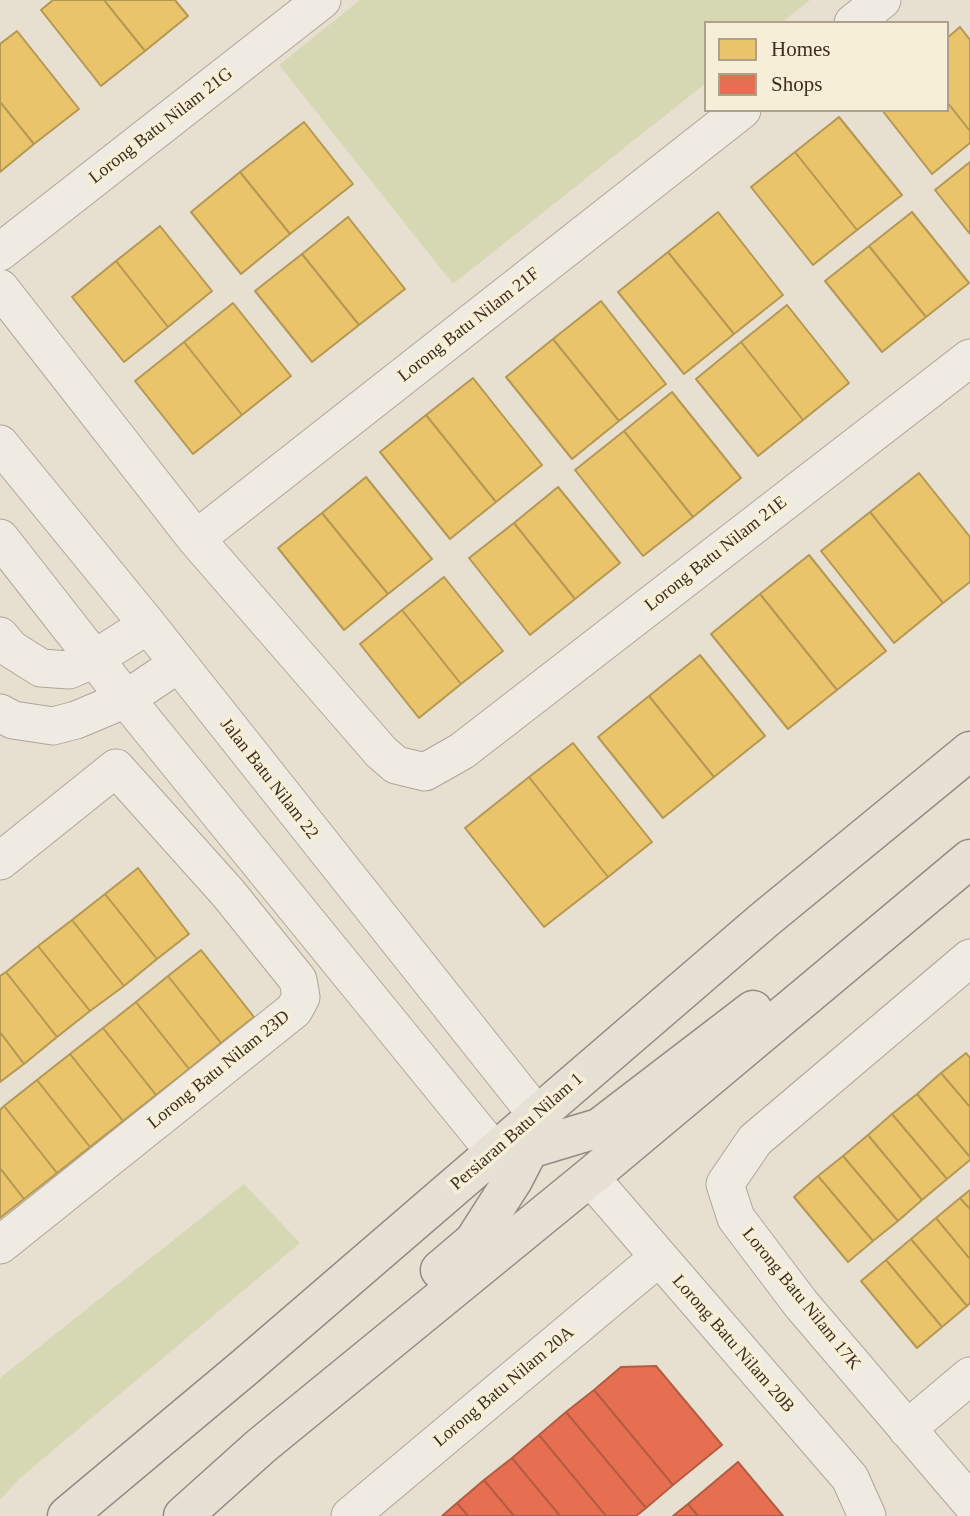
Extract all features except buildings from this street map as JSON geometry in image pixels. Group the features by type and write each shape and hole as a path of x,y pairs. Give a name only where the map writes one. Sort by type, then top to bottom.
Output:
{"main road":[{"name":"Persiaran Batu Nilam 1","path":"67,1516 520,1139 764,920 970,751"},
{"path":"183,1516 261,1446 590,1177 970,859"},
{"path":"261,1446 296,1391 474,1241 513,1180 520,1139 598,1128 799,975 866,948"}],"street":[{"name":"Lorong Batu Nilam 21G","path":"0,252 322,0"},
{"path":"856,21 882,0"},
{"name":"Lorong Batu Nilam 21F","path":"196,540 739,112"},
{"name":"Lorong Batu Nilam 21E","path":"0,288 196,540 381,752 396,765 425,772 462,751 970,358"},
{"name":"Jalan Batu Nilam 22","path":"2,448 178,664 520,1139"},
{"path":"0,538 125,699 520,1139"},
{"path":"0,636 11,649 41,668 69,670 94,659 148,625"},
{"path":"0,713 13,720 53,726 76,720 125,699 178,664"},
{"name":"Lorong Batu Nilam 23D","path":"0,861 116,768 228,893 298,980 301,997 294,1010 0,1245"},
{"name":"Lorong Batu Nilam 17K","path":"970,958 755,1140 726,1184 736,1218 801,1304 970,1502"},
{"name":"Lorong Batu Nilam 20B","path":"590,1177 850,1479 867,1516"},
{"name":"Lorong Batu Nilam 20A","path":"351,1516 659,1258"},
{"path":"907,1429 970,1376"}],"green space":[{"path":"360,0 810,0 784,21 704,21 704,85 453,284 279,65"},
{"path":"244,1184 300,1243 20,1478 0,1500 0,1378"}]}
